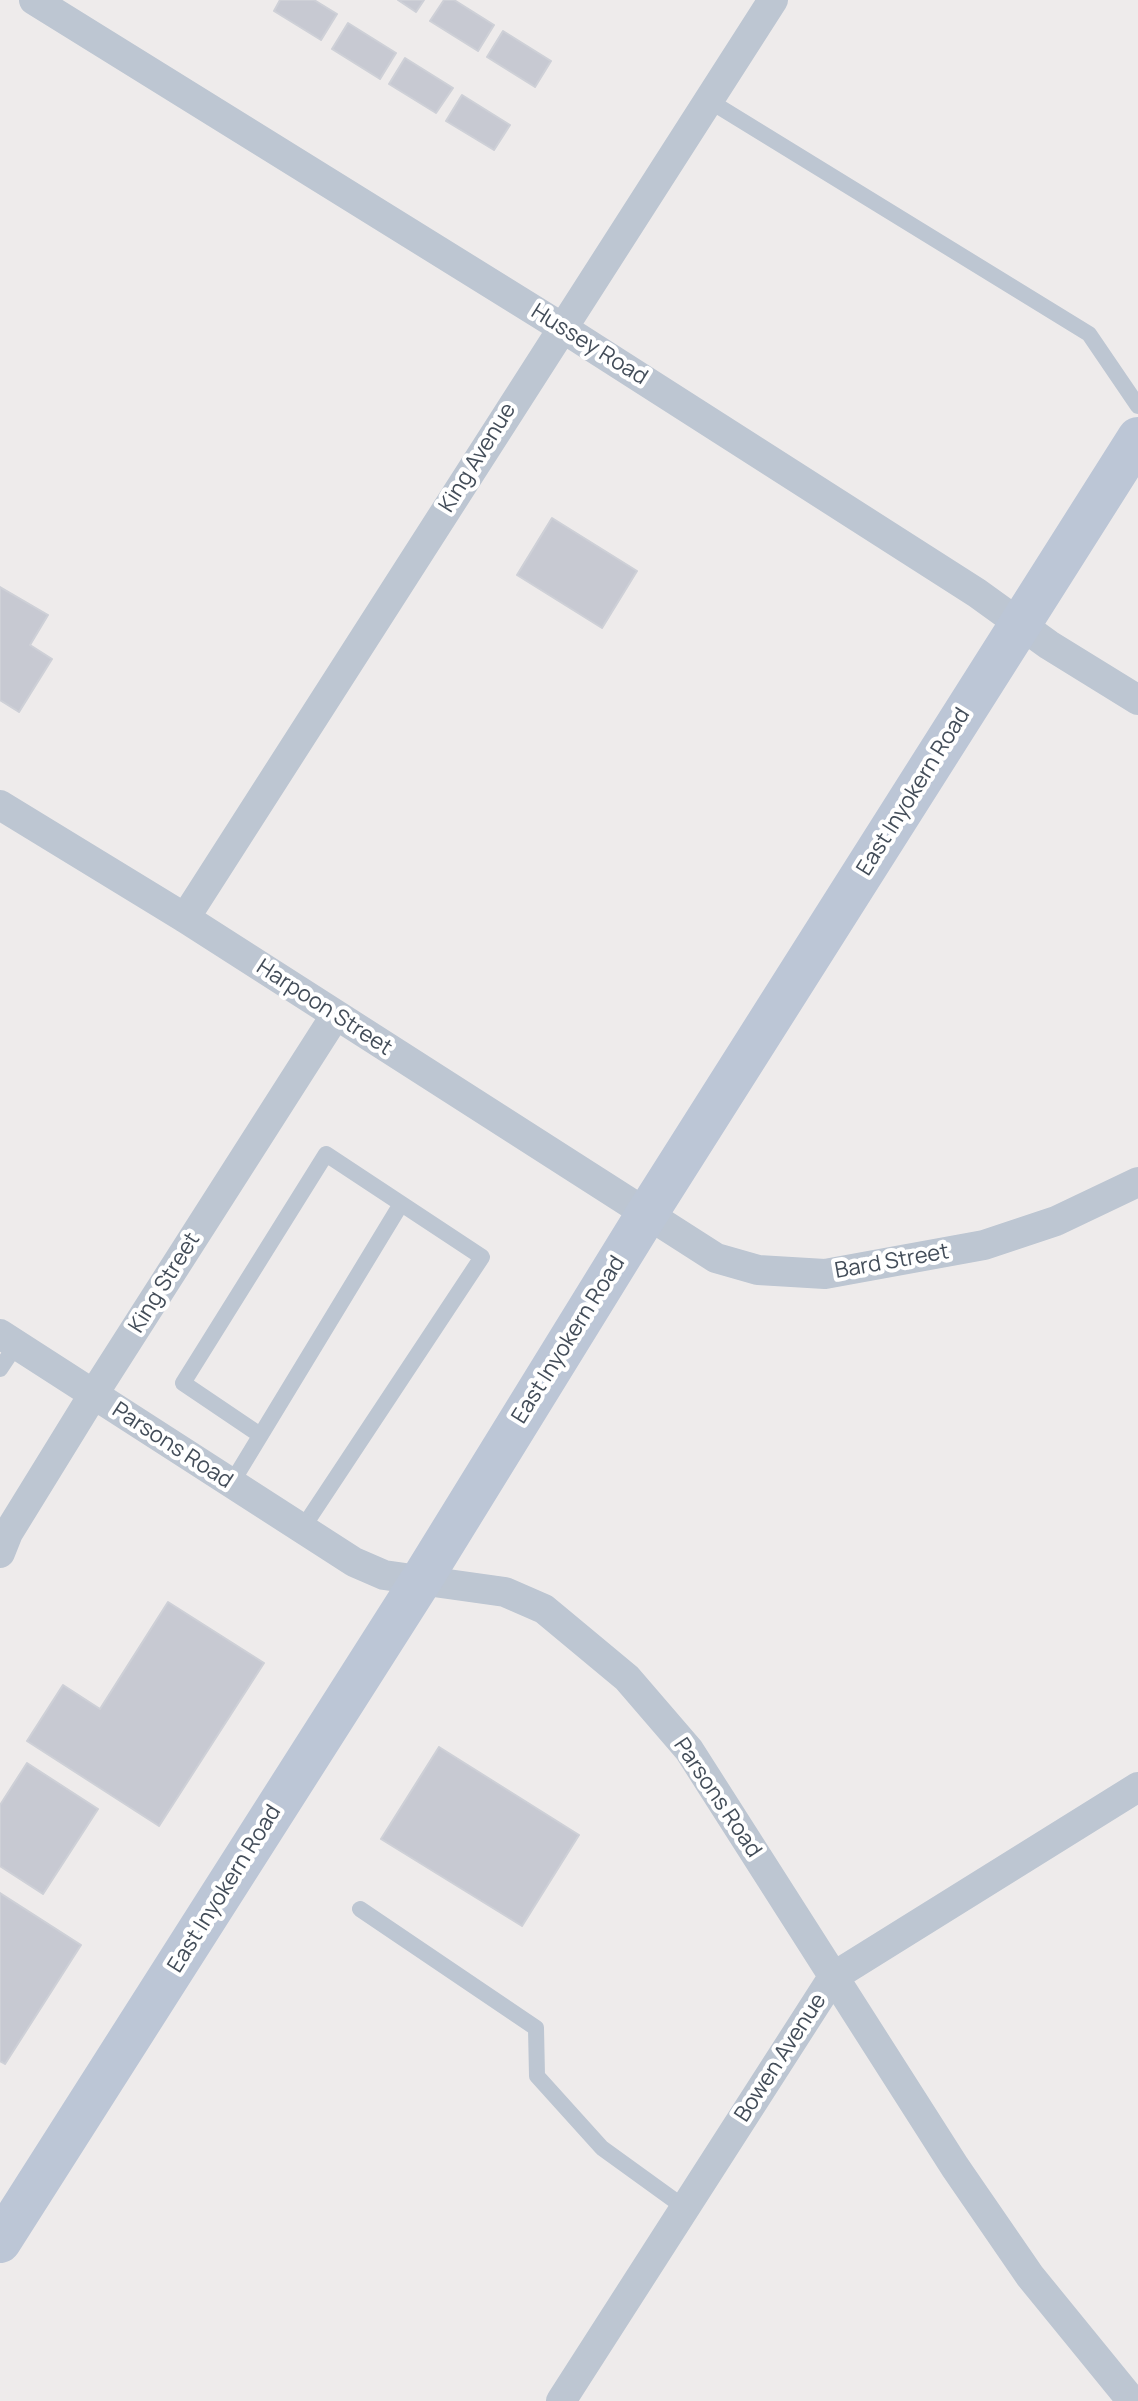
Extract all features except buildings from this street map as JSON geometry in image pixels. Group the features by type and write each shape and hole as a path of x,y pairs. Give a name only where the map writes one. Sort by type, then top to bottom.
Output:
{"street":[{"name":"Hussey Road","path":"34,0 561,327 977,593 1049,645 1138,700"},
{"name":"King Avenue","path":"185,918 773,0"},
{"name":"East Inyokern Road","path":"6,2218 420,1582 648,1212 1138,438"},
{"name":"Harpoon Street","path":"0,805 185,918 648,1212"},
{"name":"King Street","path":"0,1553 8,1533 93,1395 335,1016"},
{"name":"Bard Street","path":"648,1212 716,1258 758,1270 825,1274 984,1245 1056,1221 1138,1182"},
{"name":"Parsons Road","path":"5,1349 93,1395 354,1562 384,1575 505,1592 544,1609 627,1678 689,1750 833,1977 1030,2276 1132,2401"},
{"name":"Bowen Avenue","path":"561,2401 833,1977 1138,1787"}],"lane":[{"path":"708,100 1089,334 1138,406"},
{"path":"260,1435 183,1383 326,1154 482,1257 302,1529"},
{"path":"231,1484 401,1204"},
{"path":"360,1909 536,2028 537,2076 602,2148 685,2208"}]}
